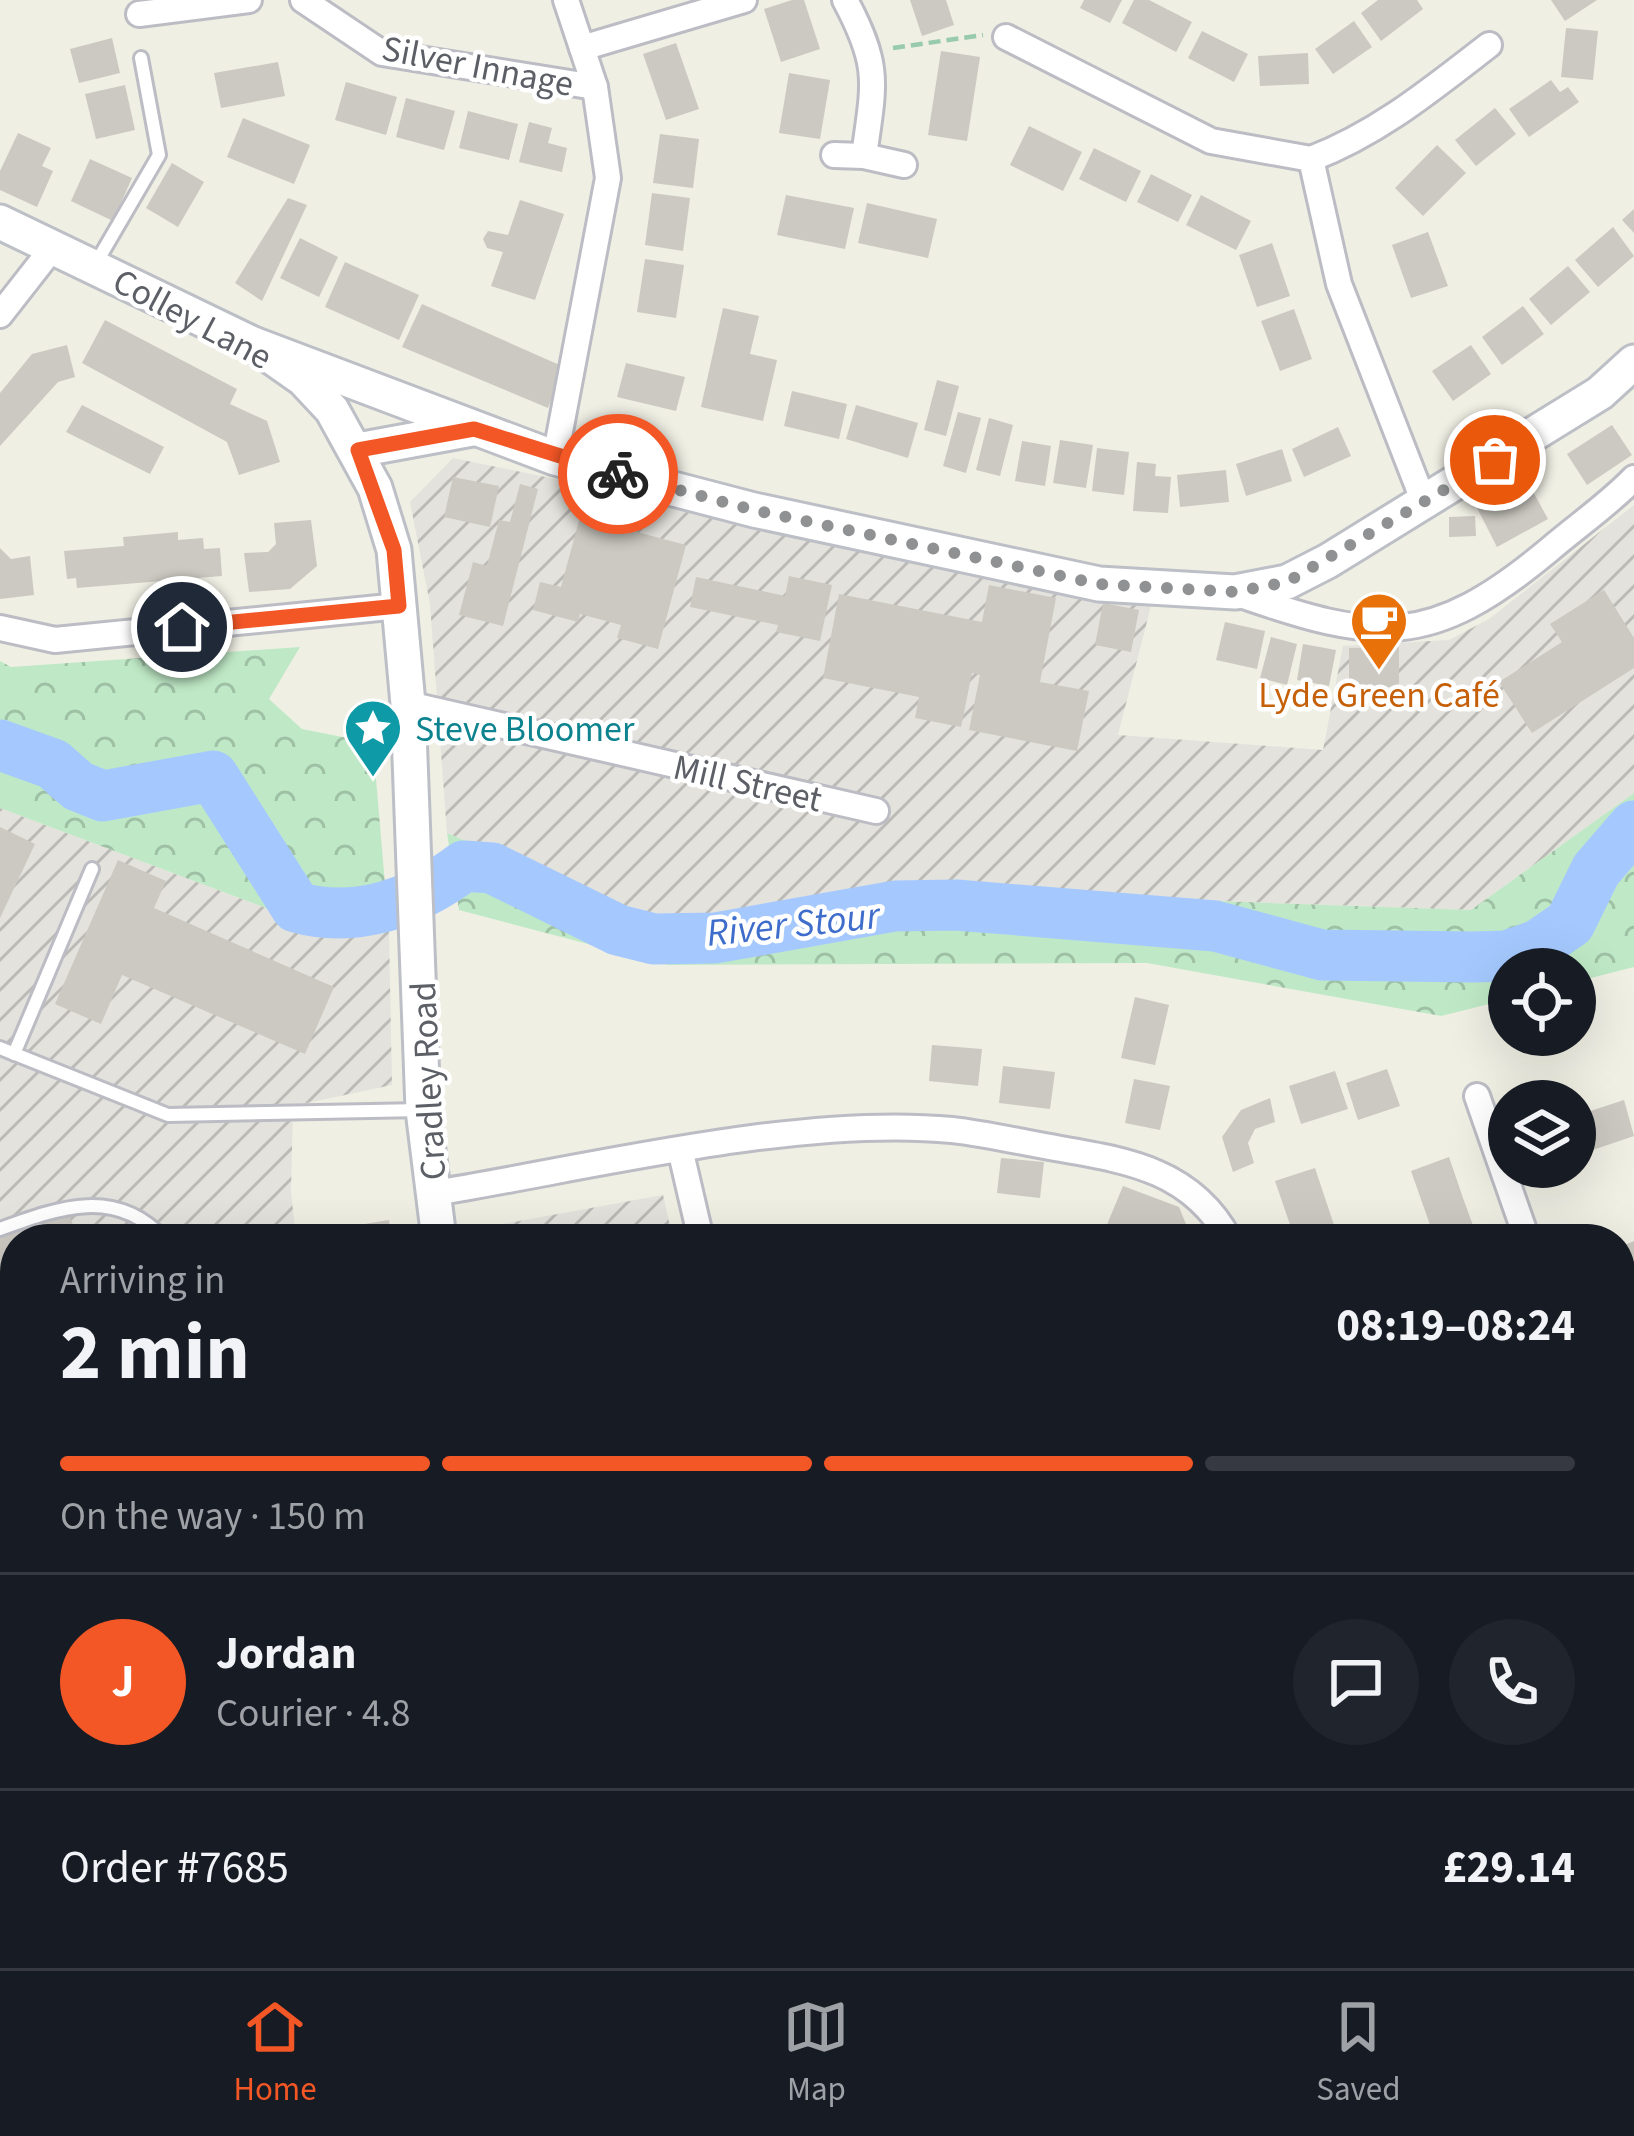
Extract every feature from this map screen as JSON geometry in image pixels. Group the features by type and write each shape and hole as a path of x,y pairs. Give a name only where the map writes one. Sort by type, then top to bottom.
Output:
{"street":[{"path":"139,14 249,0"},
{"name":"Silver Innage","path":"303,0 382,53 595,87"},
{"path":"555,458 608,178 595,87 566,0"},
{"path":"582,48 744,0"},
{"path":"844,0 871,51 875,74 865,156"},
{"path":"181,10 185,37"},
{"path":"1006,37 1211,141 1311,159 1350,144 1406,110 1489,44"},
{"path":"834,155 904,165"},
{"path":"1311,159 1339,284 1425,505"},
{"name":"Colley Lane","path":"0,222 253,344 317,393 358,450 394,550 408,704"},
{"path":"0,315 54,246"},
{"path":"253,344 555,458 754,510 1099,584 1235,592 1287,582 1425,505 1600,393 1634,362"},
{"path":"358,450 474,429"},
{"path":"1235,592 1314,620 1389,629 1453,617 1491,598 1634,478"},
{"path":"0,628 55,640 399,606"},
{"name":"Mill Street","path":"408,704 876,812"},
{"name":"Cradley Road","path":"408,704 420,923 423,1110 437,1224"},
{"path":"1478,1096 1521,1224"},
{"path":"434,1193 838,1131 950,1130 1122,1160 1179,1179 1215,1212 1221,1224"},
{"path":"680,1153 697,1224"}],"lane":[{"path":"95,266 159,155 140,58"},
{"path":"92,868 7,1052 168,1115 274,1117 423,1110"},
{"path":"15,1224 73,1205 101,1204 150,1224"}],"path":[{"path":"871,51 985,34 1006,37"}],"shaded area":[{"path":"453,458 1152,602 1118,735 1323,750 1343,646 1449,640 1489,619 1634,505 1634,793 1471,910 957,892 848,896 665,926 447,833 430,604 410,502"},
{"path":"0,808 327,931 389,931 392,1085 293,1106 294,1224 0,1224"},
{"path":"663,1195 670,1224 502,1224"}],"green space":[{"path":"300,647 269,699 302,729 373,743 389,931 327,931 0,808 0,661 11,667"},
{"path":"1634,793 1634,967 1596,977 1596,948 1488,948 1488,1004 1441,1016 1147,963 668,965 459,910 447,833 665,926 848,896 957,892 1471,910"}],"building":[{"path":"804,0 820,49 781,62 764,9"},
{"path":"910,0 946,0 954,25 922,36"},
{"path":"1084,0 1122,0 1110,23 1080,8"},
{"path":"1134,0 1149,0 1192,22 1176,52 1122,23"},
{"path":"1378,0 1417,0 1423,9 1381,41 1361,13"},
{"path":"1551,0 1597,0 1565,21"},
{"path":"1354,21 1372,47 1333,74 1315,49"},
{"path":"1566,28 1598,31 1593,80 1561,77"},
{"path":"1202,31 1248,54 1234,82 1188,58"},
{"path":"112,38 120,73 79,83 70,49"},
{"path":"676,43 699,109 666,120 643,54"},
{"path":"941,51 980,57 967,141 928,135"},
{"path":"1308,53 1309,84 1260,86 1258,56"},
{"path":"278,62 285,96 221,108 214,73"},
{"path":"789,73 830,80 820,139 779,133"},
{"path":"1551,80 1560,92 1568,87 1579,102 1529,137 1509,109"},
{"path":"346,82 397,97 386,135 335,120"},
{"path":"125,85 135,130 96,139 85,94"},
{"path":"406,98 455,111 444,150 396,137"},
{"path":"1495,108 1516,134 1476,166 1455,140"},
{"path":"468,111 518,124 509,160 459,148"},
{"path":"243,118 310,145 294,184 227,157"},
{"path":"529,122 552,128 548,143 567,148 562,172 519,162"},
{"path":"1029,126 1082,152 1063,191 1010,165"},
{"path":"18,133 51,148 42,166 53,171 37,207 0,190 0,171"},
{"path":"660,134 699,139 693,188 653,183"},
{"path":"1437,145 1466,173 1423,216 1395,188"},
{"path":"1094,148 1141,171 1126,202 1079,179"},
{"path":"90,159 132,178 113,221 71,201"},
{"path":"172,163 204,182 178,227 146,208"},
{"path":"1151,174 1192,195 1178,222 1137,202"},
{"path":"652,193 690,198 683,251 645,245"},
{"path":"786,195 854,208 845,249 777,235"},
{"path":"1201,195 1251,221 1236,250 1186,225"},
{"path":"288,198 307,205 262,301 235,283"},
{"path":"520,200 564,214 535,300 491,286 503,252 487,248 483,239 488,231 508,235"},
{"path":"867,203 937,219 928,258 858,243"},
{"path":"1634,209 1634,233 1622,220"},
{"path":"1613,227 1634,256 1598,287 1575,260"},
{"path":"1428,232 1448,286 1411,298 1392,245"},
{"path":"300,238 338,257 319,297 280,278"},
{"path":"1272,243 1290,296 1257,307 1239,255"},
{"path":"645,259 684,265 676,318 637,312"},
{"path":"345,262 419,295 399,340 325,307"},
{"path":"1568,266 1590,292 1551,325 1529,299"},
{"path":"422,304 564,367 548,408 402,347"},
{"path":"1523,306 1544,334 1502,365 1482,337"},
{"path":"723,308 759,316 750,354 777,360 763,421 701,407"},
{"path":"1294,309 1312,359 1280,371 1261,321"},
{"path":"105,320 237,389 230,404 267,421 280,462 239,475 227,442 82,363"},
{"path":"67,345 75,377 58,382 0,446 0,393 32,354"},
{"path":"1471,345 1491,374 1453,401 1432,371"},
{"path":"626,363 685,377 676,411 617,397"},
{"path":"937,380 959,386 946,436 924,430"},
{"path":"792,391 847,404 839,439 784,426"},
{"path":"82,405 164,447 150,474 66,432"},
{"path":"856,405 918,423 908,458 846,439"},
{"path":"958,412 981,418 966,473 943,466"},
{"path":"989,418 1013,425 1000,476 976,470"},
{"path":"1612,425 1632,455 1587,485 1567,454"},
{"path":"1338,427 1351,456 1304,477 1292,449"},
{"path":"1060,440 1093,445 1086,488 1053,483"},
{"path":"1022,441 1051,446 1045,486 1015,481"},
{"path":"1097,448 1129,452 1124,495 1092,491"},
{"path":"1282,449 1292,481 1246,496 1236,464"},
{"path":"1137,462 1156,464 1155,476 1171,477 1168,513 1133,511"},
{"path":"1226,470 1229,502 1180,507 1177,475"},
{"path":"453,477 499,486 490,527 444,517"},
{"path":"1526,479 1548,519 1497,547 1476,506"},
{"path":"520,484 538,489 503,626 459,615 473,562 487,566 499,520 510,522"},
{"path":"1475,516 1476,536 1449,537 1449,517"},
{"path":"580,517 686,545 658,649 617,638 621,625 580,614 578,622 533,610 540,582 561,587"},
{"path":"311,520 317,566 290,589 249,592 244,553 268,552 276,544 274,523"},
{"path":"178,532 178,540 203,538 204,549 220,548 222,576 77,588 76,578 67,579 64,551 124,546 123,537"},
{"path":"0,548 11,559 30,556 34,595 0,599"},
{"path":"789,576 832,585 820,641 776,632 778,625 690,607 696,577 785,596"},
{"path":"989,585 1056,598 1040,682 1089,691 1077,751 969,730 980,675 972,673 961,727 915,718 919,697 823,678 839,594 982,622"},
{"path":"1604,590 1634,638 1634,668 1532,733 1499,682 1562,642 1550,624"},
{"path":"1103,603 1139,610 1131,652 1095,645"},
{"path":"1225,622 1265,631 1257,669 1216,660"},
{"path":"1271,637 1297,644 1287,685 1260,678"},
{"path":"1303,644 1336,650 1329,686 1297,680"},
{"path":"1399,647 1399,687 1349,687 1349,648"},
{"path":"0,827 35,844 0,918"},
{"path":"118,860 166,881 154,908 334,987 305,1054 122,975 101,1024 55,1004"},
{"path":"1135,997 1169,1005 1155,1065 1121,1058"},
{"path":"932,1045 982,1049 978,1086 929,1081"},
{"path":"1003,1066 1055,1072 1050,1109 999,1103"},
{"path":"1387,1069 1400,1106 1358,1120 1346,1083"},
{"path":"1335,1071 1348,1109 1301,1124 1289,1086"},
{"path":"1134,1079 1170,1086 1160,1130 1125,1123"},
{"path":"1270,1098 1275,1122 1255,1129 1248,1143 1254,1163 1233,1172 1222,1137 1241,1110"},
{"path":"1624,1100 1634,1136 1596,1149 1596,1109"},
{"path":"1449,1157 1473,1224 1430,1224 1411,1171"},
{"path":"1001,1158 1044,1162 1040,1198 997,1193"},
{"path":"1315,1168 1334,1224 1290,1224 1275,1181"},
{"path":"1123,1186 1179,1207 1186,1224 1107,1224"},
{"path":"68,1211 73,1224 34,1224"}],"waterway":[{"name":"River Stour","path":"0,745 53,764 78,786 103,796 213,776 296,907 340,913 384,907 426,890 464,866 492,868 618,930 654,939 715,938 895,906 956,905 1215,926 1322,955 1506,956 1538,945 1570,923 1596,870 1634,826"}],"way so far":[{"path":"618,474 754,510 1099,584 1235,592 1287,582 1495,460"}],"place":[{"name":"Lyde Green Café","path":"1379,672"},
{"name":"Steve Bloomer","path":"373,779"}],"route":[{"path":"182,627 399,606 394,550 376,488 358,450 474,429 618,474"}]}
